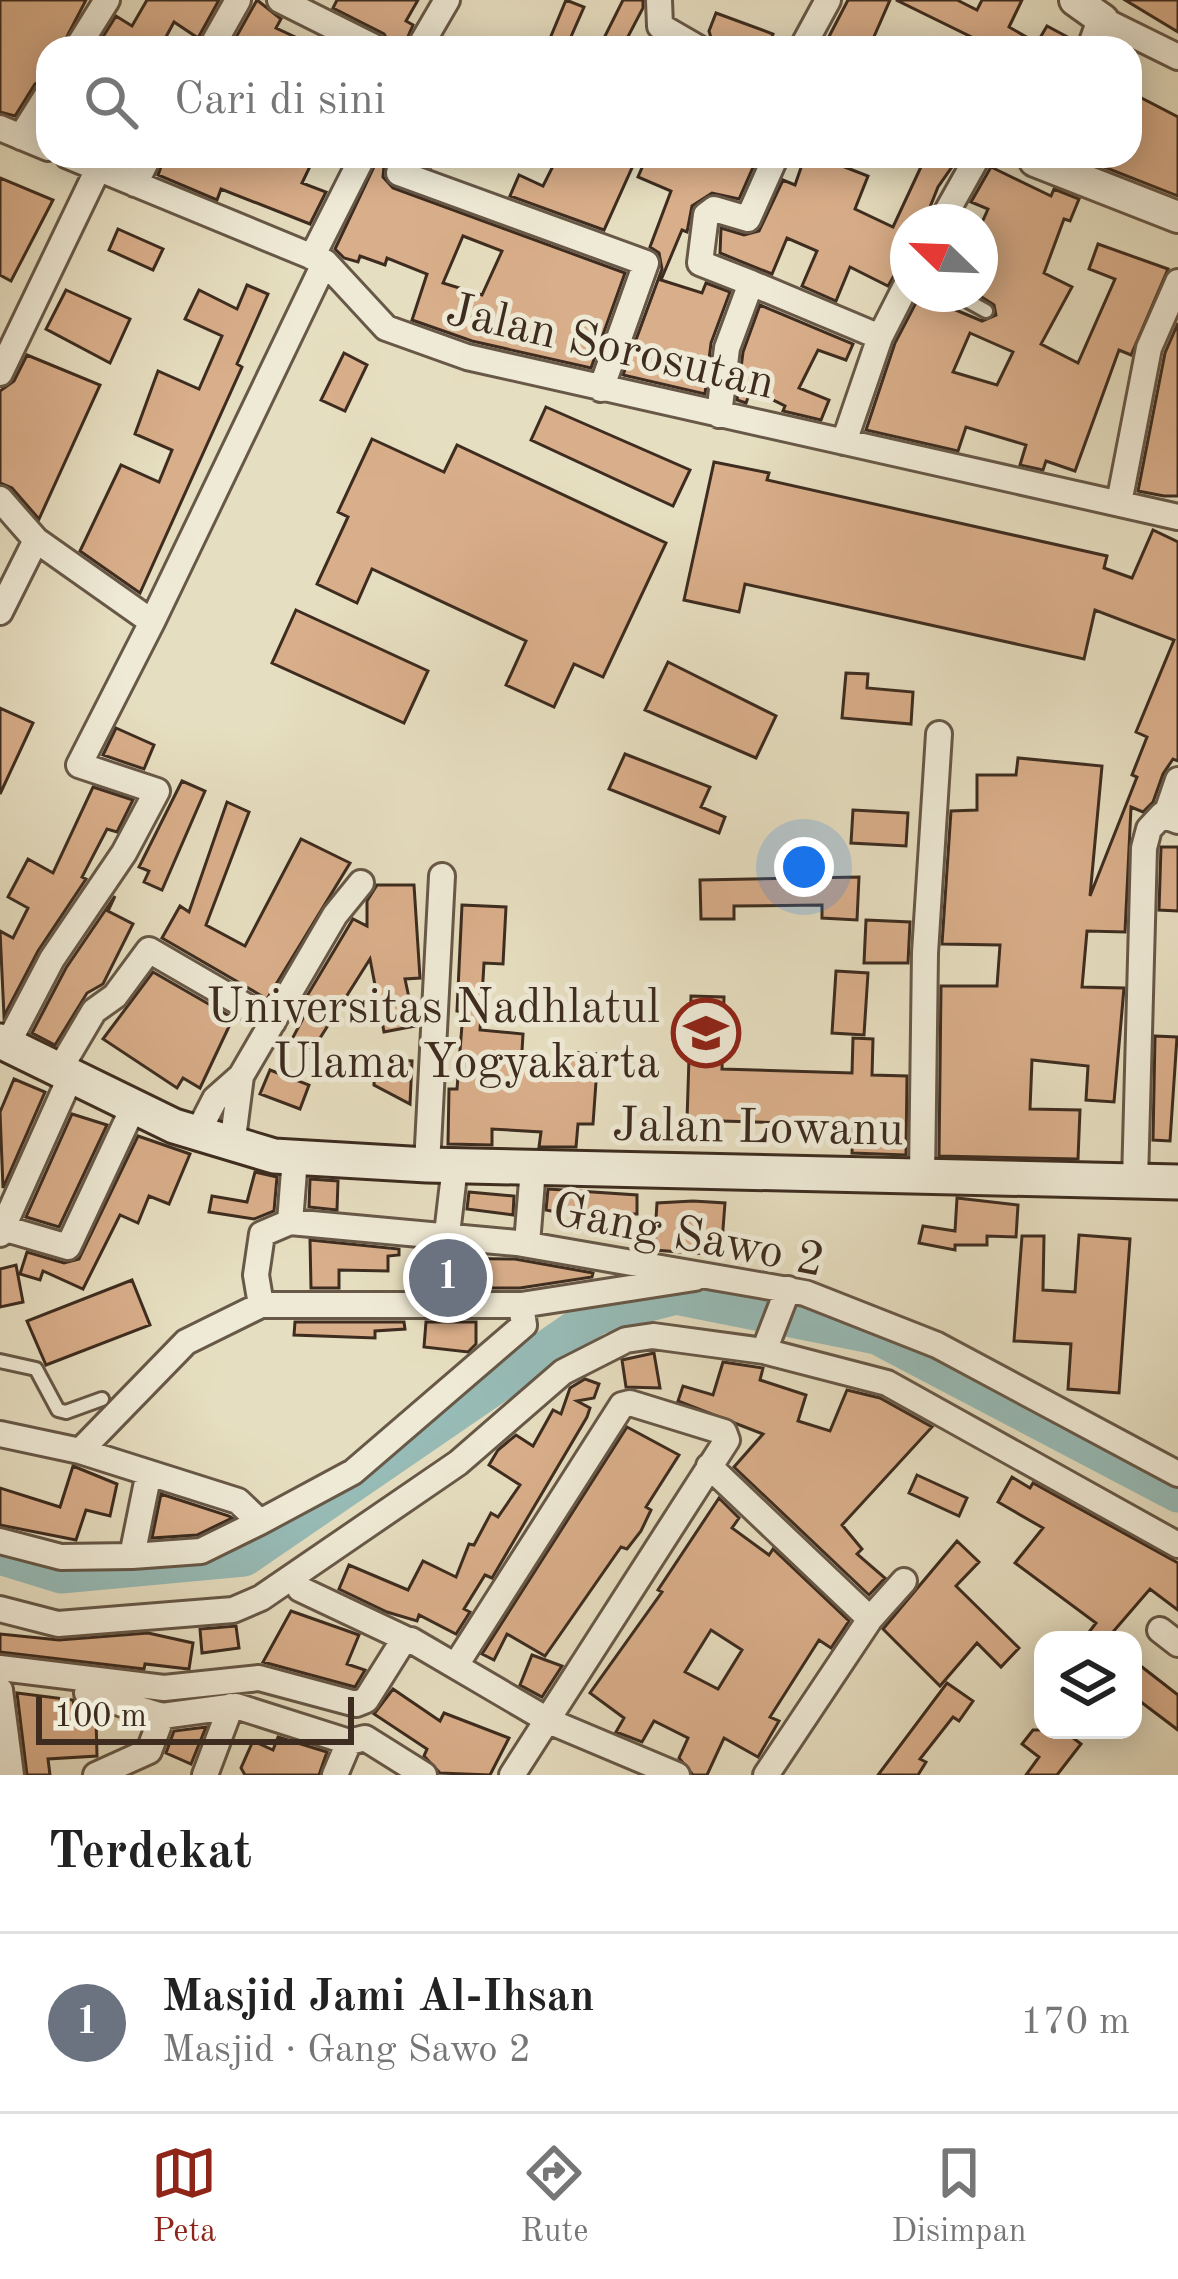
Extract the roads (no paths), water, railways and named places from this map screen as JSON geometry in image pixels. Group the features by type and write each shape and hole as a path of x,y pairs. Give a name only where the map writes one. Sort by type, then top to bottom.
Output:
{"main road":[{"name":"Jalan Lowanu","path":"4,1043 133,1108 197,1134 295,1158 441,1166 1178,1182"}],"street":[{"path":"84,36 107,0"},
{"path":"218,36 238,0"},
{"path":"280,0 352,36"},
{"path":"426,36 447,0"},
{"path":"655,36 659,0"},
{"path":"808,36 828,0"},
{"path":"1076,0 1098,34"},
{"path":"1142,46 1178,56"},
{"path":"11,132 36,106"},
{"path":"135,184 142,168"},
{"path":"4,1043 52,959 124,853 157,791 79,765 152,622 358,168"},
{"path":"771,168 748,219 714,209 706,215 700,263 880,337"},
{"path":"951,204 971,168"},
{"path":"1056,168 1178,217"},
{"path":"0,373 98,169"},
{"name":"Jalan Sorosutan","path":"98,169 318,260 396,334 601,389 1178,518"},
{"path":"399,173 646,263 601,389"},
{"path":"1119,503 1144,366 1178,282"},
{"path":"719,415 727,348 751,284"},
{"path":"844,442 893,312"},
{"path":"0,500 36,540 152,622"},
{"path":"0,612 36,540"},
{"path":"922,1177 925,953 939,734"},
{"path":"1135,1181 1144,848 1154,821 1172,818 1178,780"},
{"path":"442,876 441,1166 447,1234"},
{"path":"197,1134 214,1099 241,1076 335,915 361,883"},
{"path":"133,1108 68,1247 2,1231 94,1011 115,996 149,950 273,1022"},
{"path":"232,1146 241,1076"},
{"path":"261,1305 256,1275 262,1234 290,1222 295,1158"},
{"path":"526,1244 533,1168"},
{"name":"Gang Sawo 2","path":"290,1222 526,1244 709,1275 785,1296 938,1345 1178,1474"},
{"path":"80,1451 186,1342 261,1305 521,1305 709,1275"},
{"path":"766,1345 785,1296"},
{"path":"0,1541 61,1557 201,1551 352,1472 524,1325 521,1305"},
{"path":"0,1609 58,1624 233,1610 292,1581 458,1463 563,1372 626,1340 681,1336 766,1345 887,1383 1178,1545"},
{"path":"456,1665 622,1405 630,1402 724,1432 727,1440 551,1722 512,1775"},
{"path":"0,1433 80,1451 148,1477 238,1501 260,1522"},
{"path":"710,1466 870,1619"},
{"path":"132,1556 148,1477"},
{"path":"766,1775 870,1619 904,1581"},
{"path":"300,1589 456,1665 551,1722 677,1775"},
{"path":"0,1668 164,1688 259,1678 356,1704 366,1700 408,1640"},
{"path":"65,1678 84,1692 162,1716 231,1706 350,1742 364,1738 424,1775"},
{"path":"0,1690 11,1775"},
{"path":"205,1775 231,1706"},
{"path":"96,1775 149,1751 162,1716"},
{"path":"335,1775 350,1742"}],"lane":[{"path":"0,1361 36,1369 51,1406 66,1412 102,1399"}],"waterway":[{"path":"0,1555 61,1574 244,1557 597,1315 676,1295 877,1335 1178,1493"}],"place":[{"name":"Universitas Nadhlatul Ulama Yogyakarta","path":"706,1033"},
{"name":"Masjid Jami Al-Ihsan","path":"448,1278"}]}
